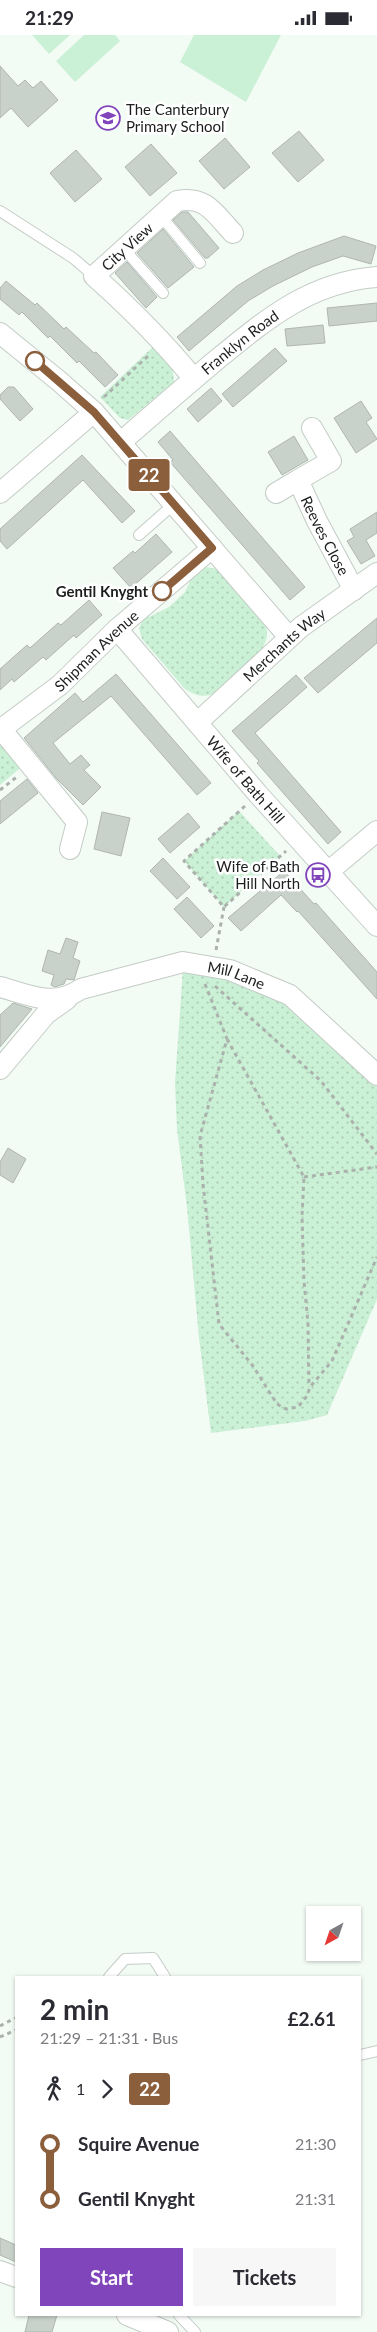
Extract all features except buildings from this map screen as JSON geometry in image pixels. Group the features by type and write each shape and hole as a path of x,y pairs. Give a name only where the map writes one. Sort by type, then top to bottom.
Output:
{"street":[{"name":"City View","path":"194,379 163,342 94,275 177,201 197,200 231,225"},
{"name":"Franklyn Road","path":"120,442 267,318 287,306 344,283 358,278 377,277"},
{"path":"0,333 59,381 97,406 120,442 289,637"},
{"path":"0,493 97,406"},
{"name":"Reeves Close","path":"276,493 331,461 312,428"},
{"name":"Reeves Close","path":"298,480 317,521 354,589"},
{"name":"Shipman Avenue","path":"0,730 60,685 117,629 212,548"},
{"name":"Merchants Way","path":"198,722 289,637 377,573"},
{"name":"Wife of Bath Hill","path":"117,629 258,794 377,926"},
{"path":"0,730 77,822 70,849"},
{"path":"328,872 377,831"},
{"name":"Mill Lane","path":"0,1069 46,1014 81,989 184,962 248,976 290,995 377,1075"},
{"name":"Mill Lane","path":"0,987 50,1001 69,997"},
{"path":"0,2271 15,2277"},
{"path":"129,2316 168,2332"}],"lane":[{"path":"0,211 74,259 94,275"},
{"path":"161,216 200,263"},
{"path":"124,249 163,293"},
{"path":"139,535 174,504"},
{"path":"110,1976 125,1959 153,1958 164,1976"},
{"path":"361,2055 377,2051"},
{"path":"180,2316 195,2332"}],"path":[{"path":"97,406 163,342"},
{"path":"224,907 184,861 258,794"},
{"path":"227,1039 200,1136 203,1184 220,1324 253,1366 277,1404 286,1409 298,1407 307,1396 310,1387 302,1216 304,1177 227,1039 204,966 224,907 299,839"},
{"path":"204,966 226,997 322,1081 377,1154"},
{"path":"304,1177 377,1167"},
{"path":"310,1387 332,1361 377,1257"},
{"path":"0,2026 15,2019"},
{"path":"0,2037 15,2030"}],"green space":[{"path":"32,35 70,35 49,54"},
{"path":"84,35 115,35 120,41 75,82 56,61"},
{"path":"194,35 281,35 246,102 180,62"},
{"path":"157,343 177,368 173,371 174,382 128,420 120,418 100,397"},
{"path":"205,567 218,569 245,597 264,621 267,638 259,653 211,695 200,696 185,689 142,639 139,628 146,614 149,617 169,607 185,592 195,570"},
{"path":"0,737 25,764 0,785"},
{"path":"239,811 280,856 224,907 184,861"},
{"path":"183,968 228,973 288,1001 377,1086 377,1299 327,1415 305,1421 211,1433 177,1129 175,1083"}],"bus line":[{"name":"22","path":"35,361 94,412 212,548 162,591"}],"place":[{"name":"The Canterbury Primary School","path":"108,118"},
{"name":"Gentil Knyght","path":"162,591"},
{"name":"Wife of Bath Hill North","path":"318,875"}]}
